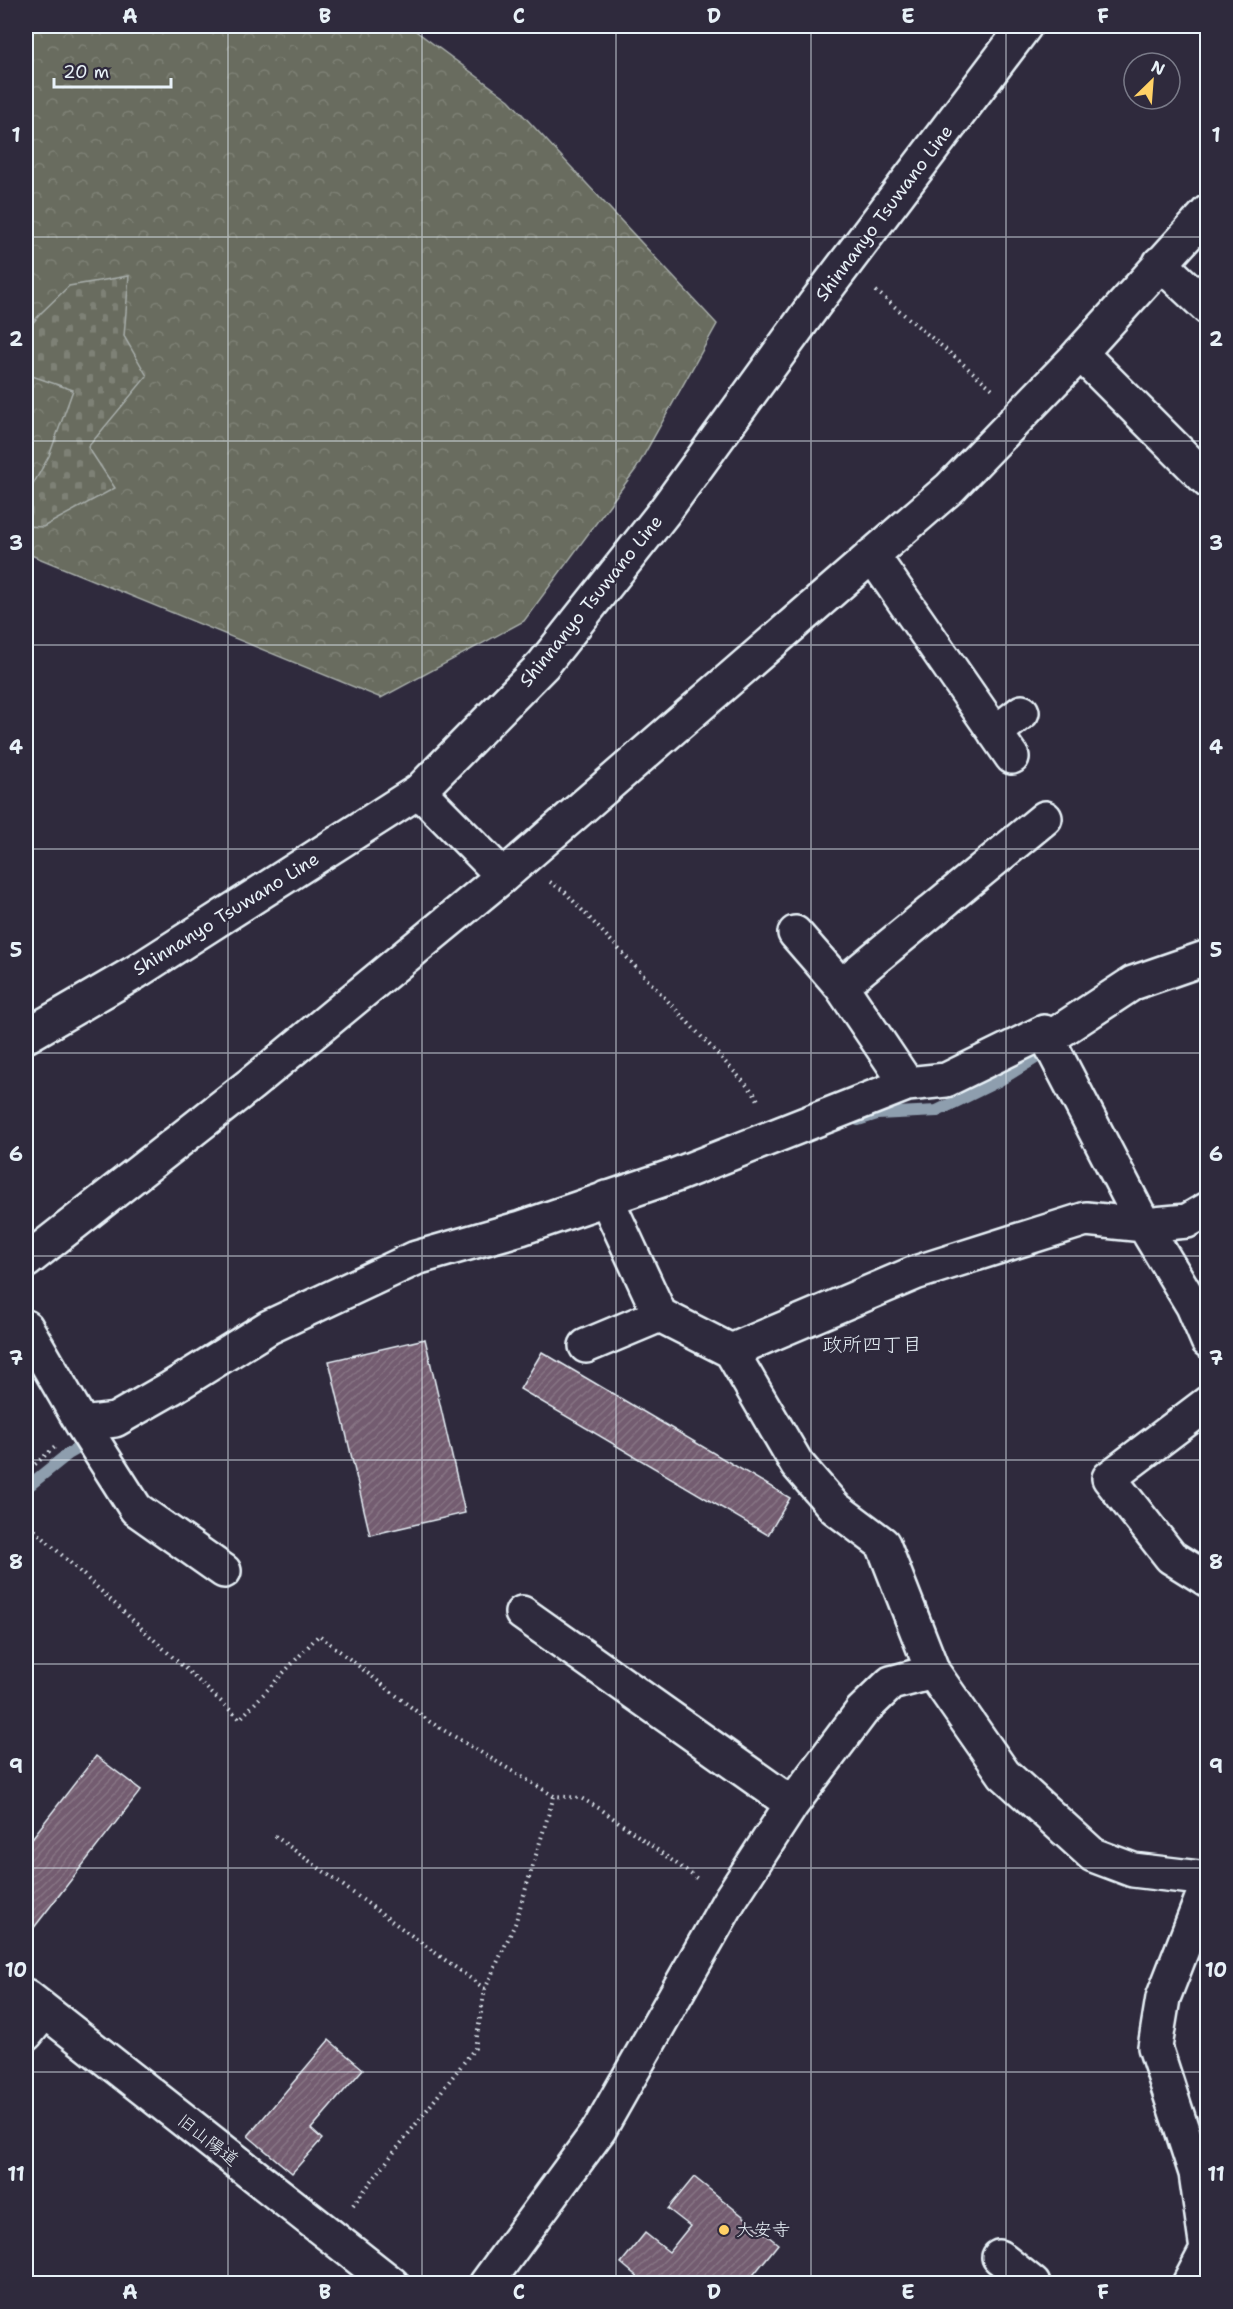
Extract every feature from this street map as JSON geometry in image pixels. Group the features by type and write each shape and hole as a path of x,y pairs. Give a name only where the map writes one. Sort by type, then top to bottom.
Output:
{"street":[{"name":"Shinnanyo Tsuwano Line","path":"26,1035 136,972 419,791 543,665 650,530 814,305 1024,26"},
{"path":"26,1261 251,1084 511,868 656,745 950,488 1080,353 1208,212"},
{"path":"1160,263 1208,308"},
{"path":"1080,353 1208,482"},
{"path":"872,555 1004,745 1022,712"},
{"path":"419,791 511,868"},
{"path":"841,986 1045,818"},
{"path":"795,933 841,986 907,1084"},
{"path":"1048,1039 1133,983 1208,957"},
{"path":"82,1424 114,1420 171,1388 269,1327 416,1258 521,1228 675,1175 907,1084 946,1080 1044,1032 1144,1224 1193,1306 1208,1341"},
{"path":"606,1198 660,1316 731,1351 797,1464 835,1508 883,1544 933,1672 1004,1774 1093,1855 1133,1870 1208,1879"},
{"path":"731,1351 915,1273 1086,1219 1144,1224 1187,1221 1208,1209"},
{"path":"586,1346 660,1316"},
{"path":"26,1328 82,1424 136,1509 224,1571"},
{"path":"1208,1403 1109,1478 1171,1557 1208,1580"},
{"path":"522,1613 792,1804"},
{"path":"486,2283 599,2130 729,1901 792,1804 862,1711 891,1683 933,1672"},
{"path":"1189,2283 1207,2250 1201,2206 1196,2173 1155,2047 1163,1998 1208,1883"},
{"name":"旧山陽道","path":"32,2014 392,2283"},
{"path":"999,2257 1033,2283"}],"path":[{"path":"876,291 1022,414"},
{"path":"511,868 564,891 754,1093 776,1135"},
{"path":"26,1521 240,1719 319,1635 430,1722 554,1796 581,1798 602,1810 729,1901"},
{"path":"330,2235 475,2048 484,1989 515,1924 554,1796"},
{"path":"275,1836 484,1989"}],"green space":[{"path":"26,26 409,26 509,100 717,324 636,469 524,621 381,698 26,553"},
{"path":"129,276 124,336 147,376 88,447 115,488 43,527 26,526 26,497 49,456 73,390 26,374 26,331 69,286"}],"building":[{"path":"425,1339 465,1513 370,1535 329,1361"},
{"path":"542,1352 790,1498 768,1535 520,1389"},
{"path":"96,1756 141,1790 29,1934 26,1931 26,1846"},
{"path":"329,2040 363,2069 311,2129 322,2139 292,2173 248,2136"},
{"name":"大安寺","path":"694,2177 778,2244 746,2284 646,2284 621,2263 645,2233 669,2252 690,2226 668,2209"}],"waterway":[{"path":"858,1120 877,1114 937,1111 1000,1080 1052,1048"},
{"path":"26,1488 68,1454 91,1441"}],"place":[{"name":"大安寺","path":"724,2230"}],"district":[{"name":"政所四丁目","path":"872,1344"}]}
